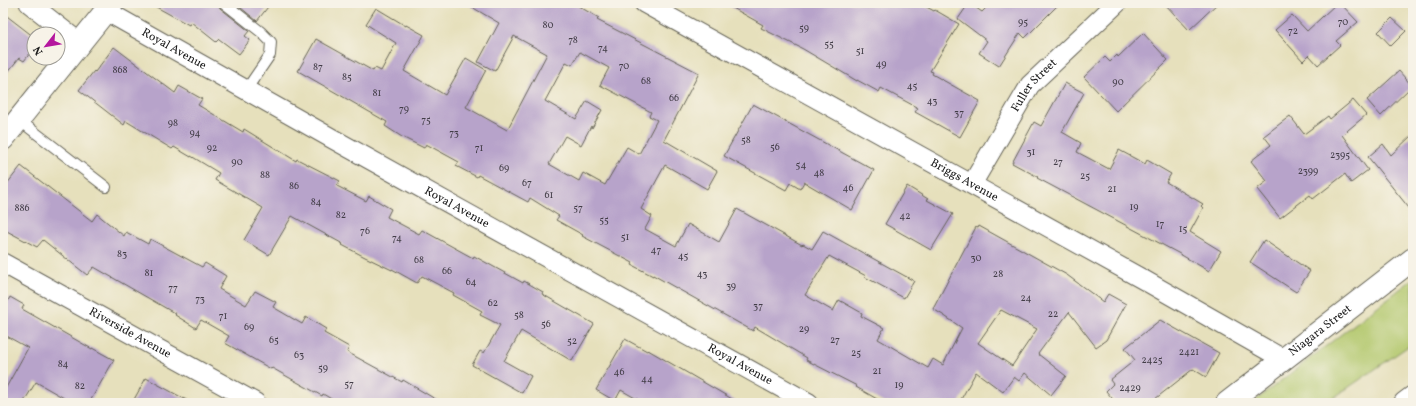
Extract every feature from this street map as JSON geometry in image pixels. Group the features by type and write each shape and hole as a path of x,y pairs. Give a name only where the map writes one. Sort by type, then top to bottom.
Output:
{"main road":[{"path":"3,139 81,44 109,7"},
{"name":"Niagara Street","path":"1228,403 1413,259"},
{"path":"1405,403 1413,397"}],"street":[{"path":"29,3 81,44"},
{"name":"Briggs Avenue","path":"644,3 972,184 1283,359"},
{"name":"Fuller Street","path":"972,184 1030,85 1117,3"},
{"name":"Royal Avenue","path":"109,7 246,90 809,403"},
{"name":"Riverside Avenue","path":"3,263 256,403"}],"lane":[{"path":"224,3 272,42 270,55 246,90"},
{"path":"19,120 106,187"}],"green space":[{"path":"1413,279 1413,343 1326,403 1252,403"}],"building":[{"path":"149,3 218,3 220,8 249,31 245,36 250,40 239,54 219,39 216,42 191,22 189,25"},
{"path":"235,3 271,3 257,21"},
{"path":"465,3 573,3 599,18 597,20 699,73 664,140 717,171 707,189 665,165 641,209 652,216 645,229 676,246 688,224 719,242 737,209 812,249 823,231 914,281 904,298 829,256 805,295 833,311 839,300 862,313 861,316 884,328 878,339 928,368 933,359 943,365 962,328 933,309 976,227 978,228 979,226 1067,275 1103,302 1108,294 1126,304 1106,340 1096,347 1069,312 1038,354 1066,376 1051,395 1025,373 1019,381 1014,377 1003,392 976,372 959,403 884,403 856,387 857,386 806,360 807,358 755,327 753,331 653,275 632,265 633,263 582,236 583,235 556,220 559,216 530,198 528,202 478,175 477,177 456,166 459,162 426,144 424,148 402,137 385,126 387,122 298,71 316,39 373,71 375,68 381,71 396,43 366,24 376,8 424,35 404,71 445,95 466,58 486,70 466,107 507,130 547,54 514,36 495,71 478,62 499,23","holes":["580,52 609,68 600,85 651,112 649,116 657,120 639,154 627,147 605,185 583,173 579,181 549,164 565,136 581,145 591,126 592,128 602,110 587,101 576,119 545,101 566,62 572,65","1001,310 1037,329 1012,366 978,343"]},
{"path":"724,3 919,3 934,11 935,10 959,24 930,71 933,72 932,74 980,101 960,137 915,112 918,108 881,88 879,92 857,81 803,49 761,28 763,25"},
{"path":"969,3 982,12 991,3 1060,3 1025,38 1020,33 999,66 979,53 987,41 958,19"},
{"path":"1164,3 1218,3 1189,30"},
{"path":"1337,3 1340,3 1358,22 1336,41 1340,45 1318,65 1309,55 1303,61 1275,30 1292,15 1307,31"},
{"path":"3,13 26,31 26,58 24,61 19,58 3,78"},
{"path":"1392,18 1406,31 1391,46 1378,32"},
{"path":"1143,33 1168,60 1116,111 1084,77 1105,57 1110,62 1117,55 1118,57"},
{"path":"114,47 175,93 179,86 202,99 198,105 243,132 244,129 296,161 297,159 340,181 337,186 366,201 369,196 391,209 387,217 419,234 422,230 523,283 524,281 543,292 542,294 594,324 572,361 521,331 504,361 531,376 522,393 472,365 480,351 484,353 500,325 480,315 482,311 453,295 454,293 422,276 417,283 342,245 343,244 292,216 269,255 244,240 263,208 215,180 219,173 174,147 172,149 126,121 124,125 79,90"},
{"path":"1399,71 1412,86 1381,116 1367,100"},
{"path":"1065,83 1084,93 1062,132 1081,143 1077,152 1109,169 1119,150 1145,164 1147,160 1171,174 1166,182 1203,204 1201,206 1203,208 1190,232 1221,251 1209,271 1012,163 1034,122 1041,126"},
{"path":"1353,100 1366,115 1342,135 1368,170 1351,183 1345,174 1313,199 1310,195 1280,218 1257,189 1267,181 1251,161 1271,145 1264,136 1290,116 1304,134 1328,116 1330,119"},
{"path":"753,104 874,170 852,210 804,182 800,189 790,183 786,190 724,156"},
{"path":"1413,134 1413,213 1368,157 1383,144 1391,155"},
{"path":"21,166 92,221 97,214 124,236 126,232 148,244 150,239 202,267 205,263 226,276 219,289 246,305 255,291 276,302 273,307 302,324 306,317 326,329 324,333 349,347 347,352 402,382 403,380 442,403 338,403 323,394 322,396 272,368 271,369 225,343 229,336 201,320 196,328 175,315 176,314 94,267 87,275 43,240 37,247 3,229 3,189"},
{"path":"907,186 928,199 927,200 953,214 931,250 885,224"},
{"path":"1264,240 1310,271 1296,292 1250,262"},
{"path":"10,297 24,305 22,309 114,360 89,403 61,403 64,398 36,382 23,403 3,403 3,393 28,348 3,334 3,298 8,301"},
{"path":"1160,320 1219,353 1206,377 1193,369 1150,403 1116,403 1106,391 1113,384 1110,380 1135,360 1125,348"},
{"path":"625,339 647,351 648,350 739,403 644,403 621,390 615,401 596,390"},
{"path":"146,378 192,403 132,403"}]}
